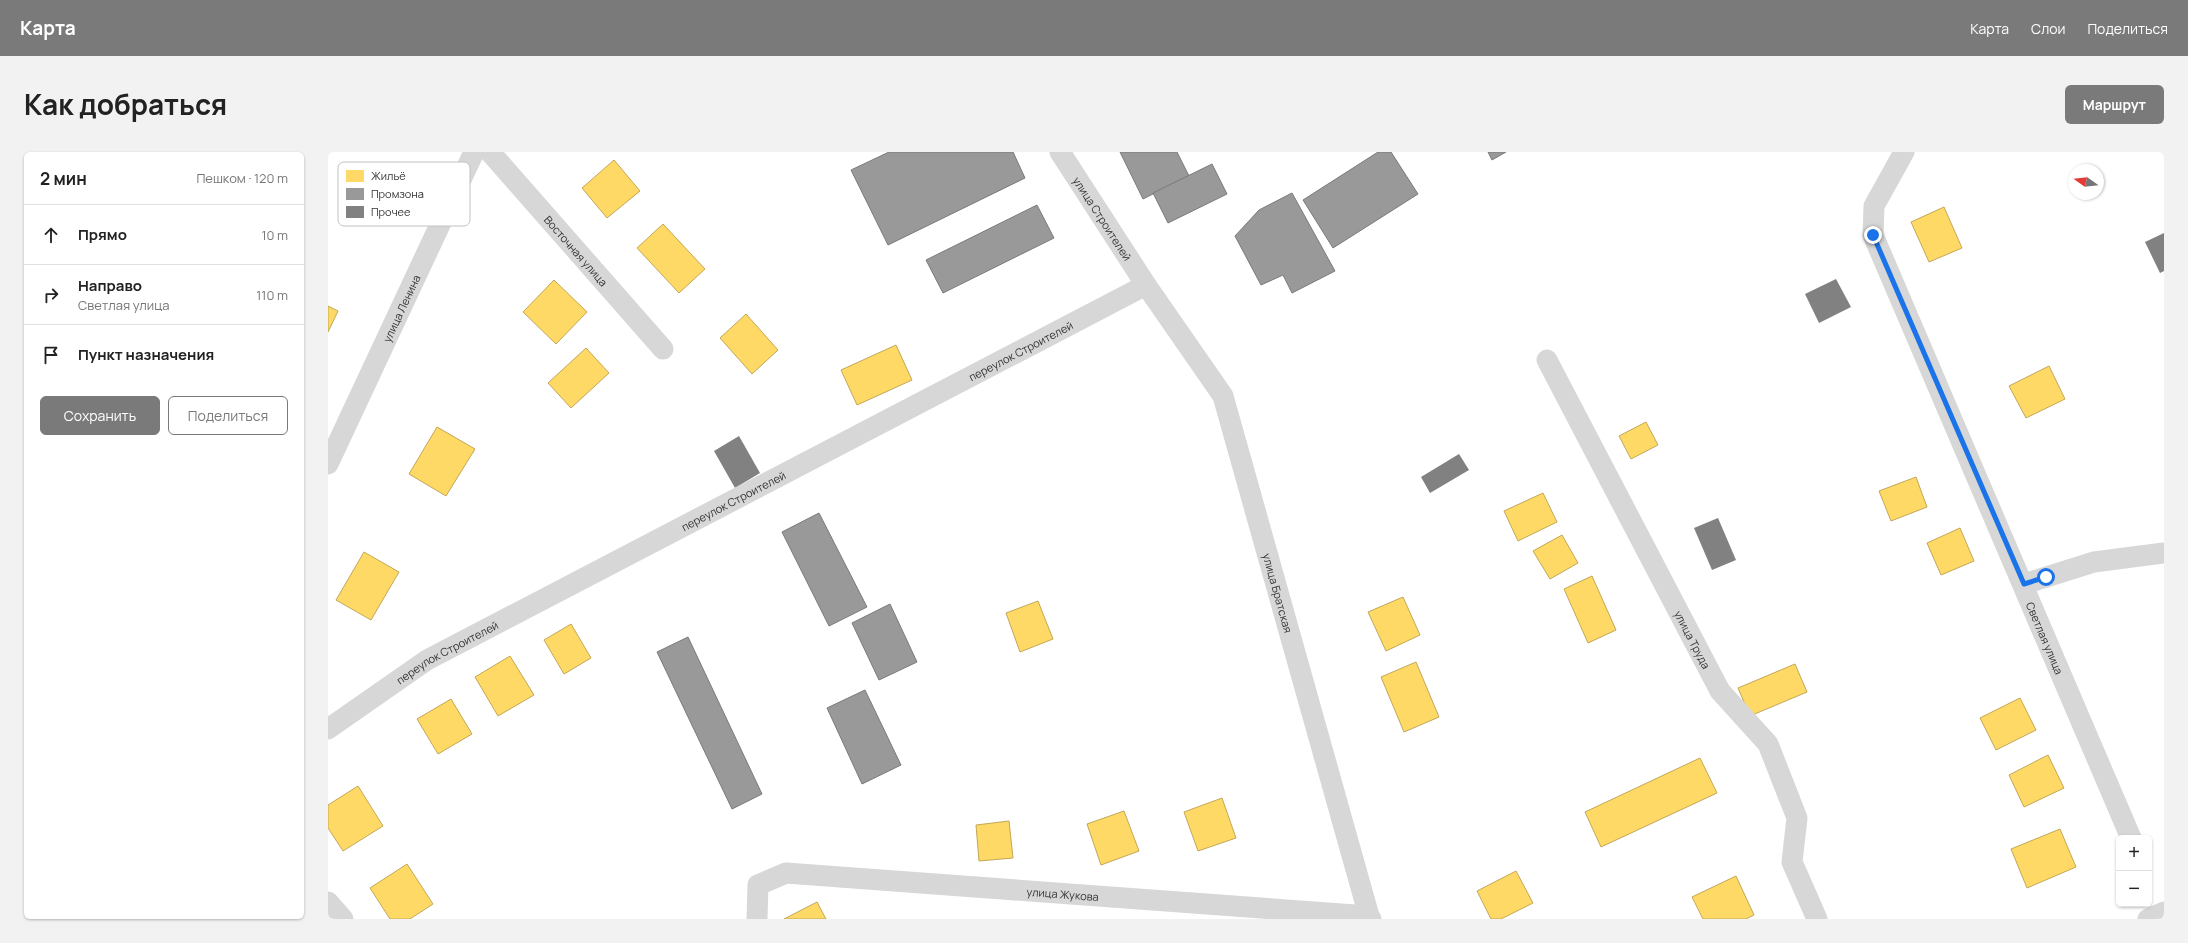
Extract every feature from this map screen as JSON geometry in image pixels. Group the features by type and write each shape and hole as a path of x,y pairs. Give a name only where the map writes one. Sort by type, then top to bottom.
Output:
{"street":[{"name":"улица Ленина","path":"469,162 474,152"},
{"name":"Восточная улица","path":"490,152 663,349"},
{"name":"улица Строителей","path":"1060,152 1146,285"},
{"name":"Светлая улица","path":"1904,152 1874,206 1873,235 2024,584 2130,835"},
{"name":"улица Ленина","path":"328,464 439,226"},
{"name":"переулок Строителей","path":"328,729 427,660 1146,285"},
{"name":"улица Братская","path":"1146,285 1223,396 1370,918"},
{"name":"улица Труда","path":"1547,360 1720,692 1768,744 1797,818 1792,862 1817,919"},
{"path":"2024,584 2094,562 2164,553"},
{"name":"улица Жукова","path":"757,919 758,885 786,873 1370,918"},
{"path":"328,902 343,919"},
{"path":"2138,919 2140,907"},
{"path":"2148,919 2164,912"}],"building: Жильё":[{"path":"614,160 640,191 607,218 582,188"},
{"path":"1944,207 1962,248 1929,262 1911,222"},
{"path":"663,224 705,269 679,293 637,248"},
{"path":"554,280 587,312 556,344 523,312"},
{"path":"328,306 338,311 328,332"},
{"path":"746,314 778,350 752,374 720,338"},
{"path":"896,345 912,380 857,405 841,370"},
{"path":"586,348 609,373 571,408 548,383"},
{"path":"2049,366 2065,399 2026,418 2009,386"},
{"path":"1646,422 1658,445 1631,459 1619,436"},
{"path":"437,427 475,449 446,496 409,474"},
{"path":"1916,477 1927,507 1891,521 1879,491"},
{"path":"1543,493 1557,522 1518,541 1504,511"},
{"path":"1960,528 1974,561 1941,575 1927,543"},
{"path":"1562,535 1578,563 1550,579 1533,551"},
{"path":"364,552 399,572 371,620 336,600"},
{"path":"1592,576 1616,630 1588,643 1564,589"},
{"path":"1403,597 1420,635 1386,651 1368,612"},
{"path":"1038,601 1053,639 1020,652 1006,613"},
{"path":"571,624 591,658 564,674 544,640"},
{"path":"510,656 534,695 498,716 475,677"},
{"path":"1416,662 1439,717 1404,732 1381,677"},
{"path":"1795,664 1807,692 1750,716 1738,688"},
{"path":"2020,698 2036,730 1996,750 1980,718"},
{"path":"451,699 472,734 438,754 417,719"},
{"path":"2048,755 2064,788 2024,807 2009,775"},
{"path":"1700,758 1717,793 1601,847 1585,812"},
{"path":"358,786 383,826 343,851 328,828 328,805"},
{"path":"1222,798 1236,838 1198,851 1184,812"},
{"path":"1124,811 1139,851 1101,865 1087,824"},
{"path":"1009,821 1013,858 979,861 976,825"},
{"path":"2060,829 2076,867 2027,888 2011,849"},
{"path":"407,864 433,904 410,919 390,919 370,888"},
{"path":"1516,871 1533,903 1501,919 1491,919 1477,891"},
{"path":"1736,876 1754,915 1746,919 1703,919 1692,897"},
{"path":"817,902 826,919 784,919"}],"building: Промзона":[{"path":"889,152 1013,152 1025,178 888,245 851,170"},
{"path":"1120,152 1177,152 1189,176 1143,199"},
{"path":"1378,152 1391,152 1418,194 1333,248 1303,200"},
{"path":"1488,152 1506,152 1492,160"},
{"path":"1212,164 1227,194 1168,223 1153,193"},
{"path":"1292,193 1335,271 1292,293 1283,275 1261,285 1235,236 1259,210"},
{"path":"1037,205 1054,238 943,293 926,260"},
{"path":"819,513 867,607 829,626 782,532"},
{"path":"890,604 917,662 879,680 852,623"},
{"path":"688,637 762,794 732,809 657,652"},
{"path":"865,690 901,765 862,784 827,708"}],"building: Прочее":[{"path":"2164,233 2164,271 2160,273 2145,242"},
{"path":"1836,279 1851,307 1819,323 1805,294"},
{"path":"739,436 760,473 735,488 714,451"},
{"path":"1459,454 1469,470 1430,493 1421,477"},
{"path":"1718,518 1736,560 1712,570 1694,528"}],"route":[{"path":"1873,235 2024,584 2046,577"}]}
